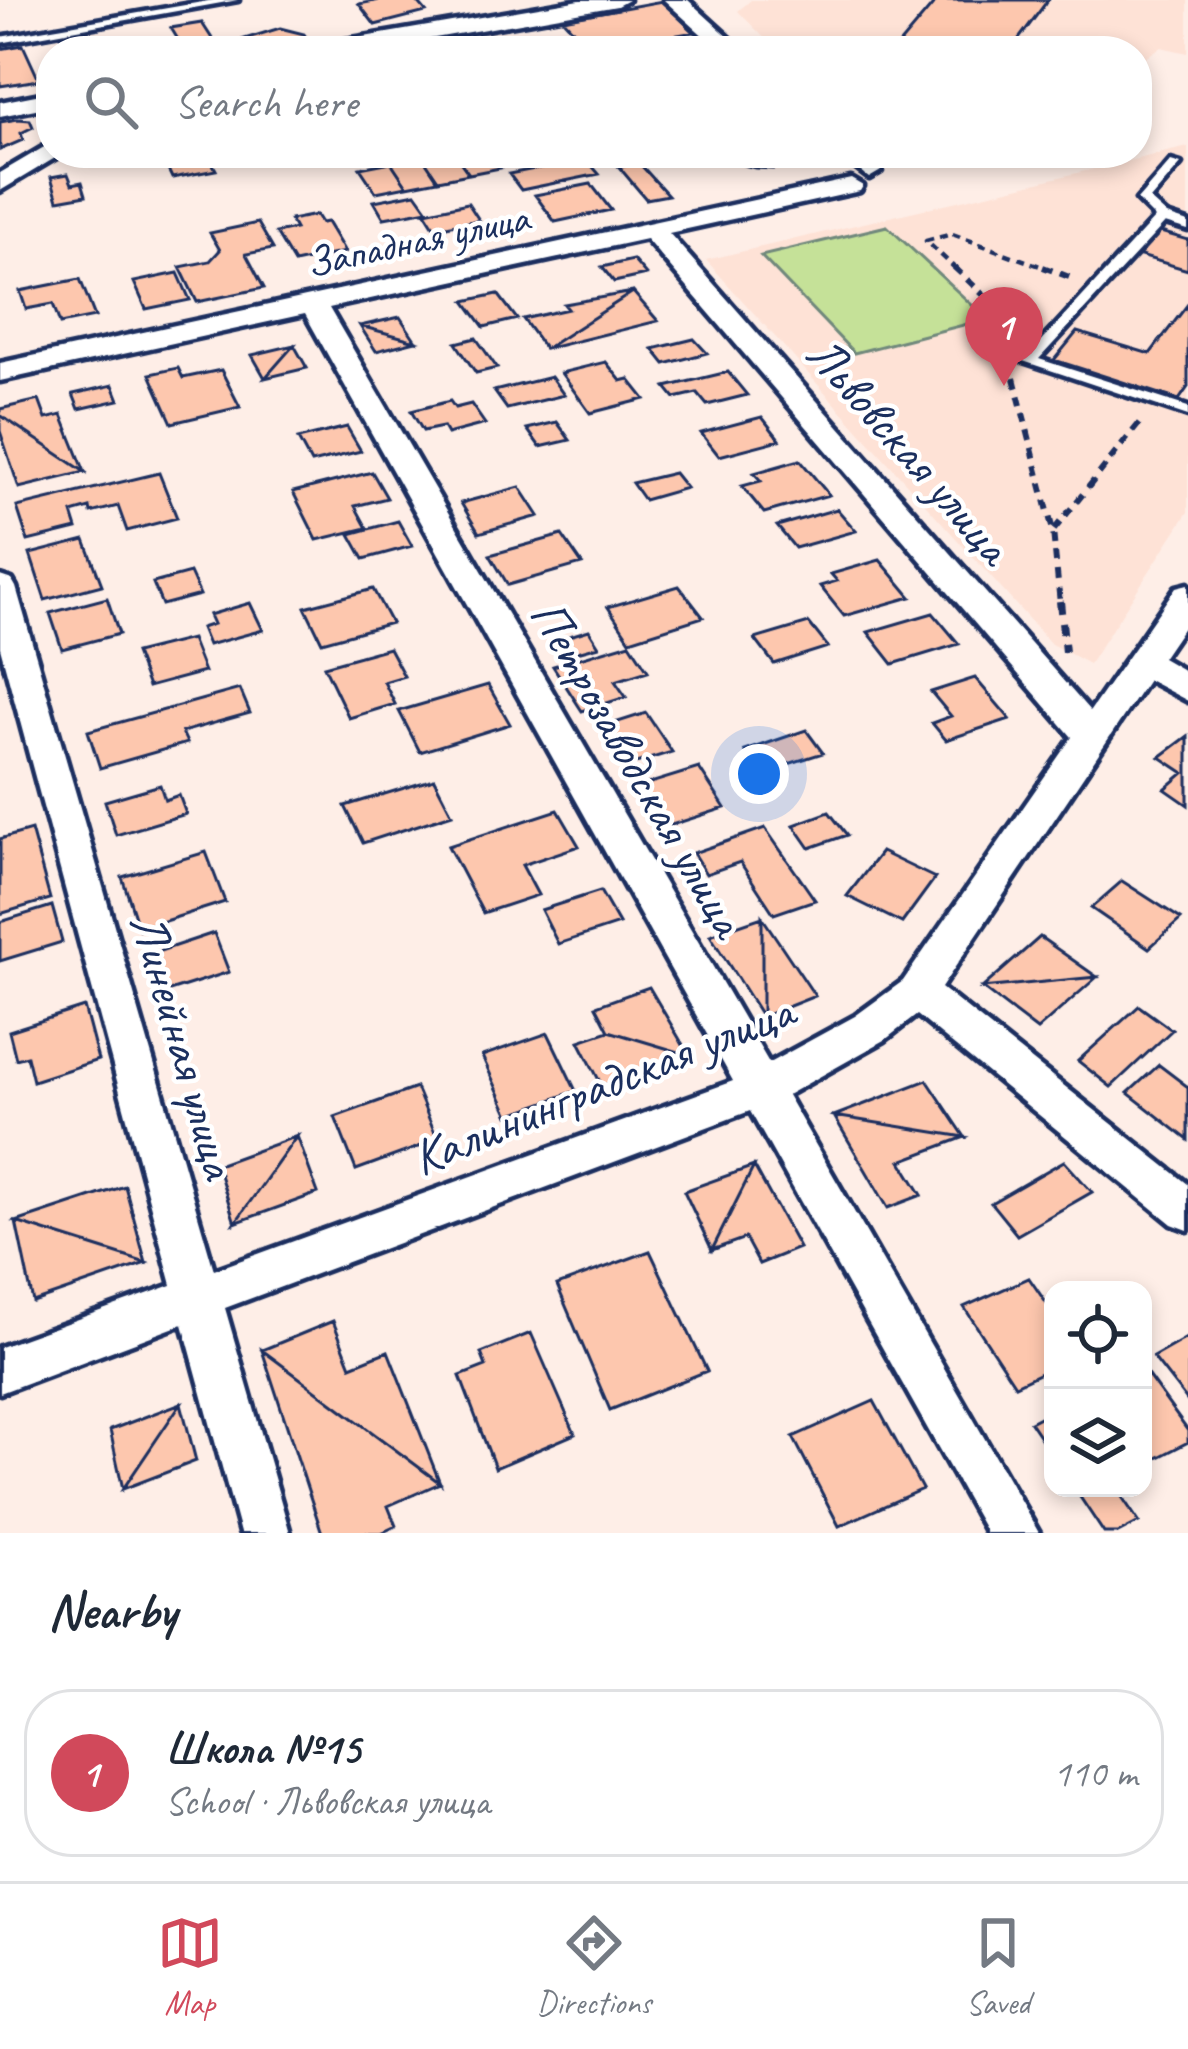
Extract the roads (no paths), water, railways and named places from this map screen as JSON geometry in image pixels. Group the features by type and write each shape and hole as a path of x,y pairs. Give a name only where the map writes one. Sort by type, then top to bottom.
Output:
{"street":[{"path":"409,36 616,0"},
{"path":"675,0 716,36"},
{"path":"0,109 36,102"},
{"path":"0,184 36,160"},
{"name":"Западная улица","path":"0,372 652,230 860,179 855,168"},
{"name":"Львовская улица","path":"652,230 1091,735"},
{"name":"Петрозаводская улица","path":"313,304 1014,1533"},
{"name":"Линейная улица","path":"0,587 265,1533"},
{"name":"Калининградская улица","path":"0,1370 760,1089 869,1028 917,992 1188,595"},
{"path":"1144,662 1188,689"},
{"path":"917,992 1188,1210"}],"lane":[{"path":"0,40 233,0"},
{"path":"1174,164 1143,200 1162,218 1188,226"},
{"path":"1162,218 1030,361 1188,412"}],"place":[{"name":"Школа №15","path":"1004,386"}]}
